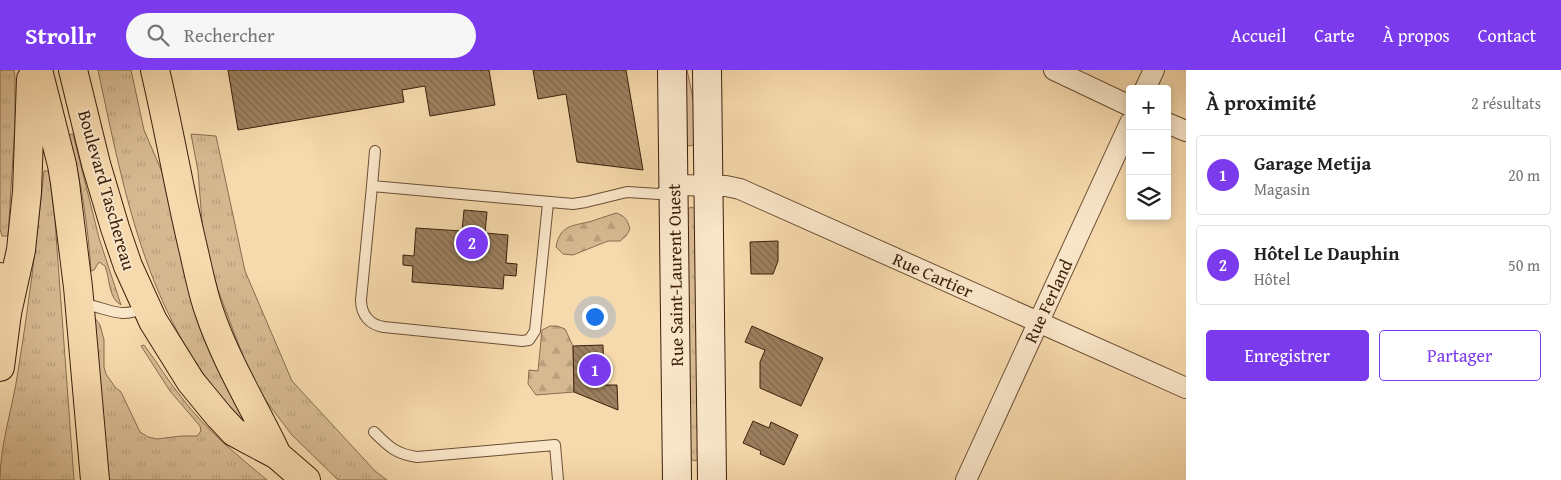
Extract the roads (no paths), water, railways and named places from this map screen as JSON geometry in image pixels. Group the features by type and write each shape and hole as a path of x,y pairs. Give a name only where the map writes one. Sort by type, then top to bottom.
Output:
{"main road":[{"path":"0,367 7,313 21,250 28,156 31,70"},
{"name":"Boulevard Taschereau","path":"38,70 62,165 80,304 95,480"},
{"name":"Boulevard Taschereau","path":"73,70 107,202 128,266 145,307 166,344 191,382 234,432 277,455 306,480"},
{"path":"156,71 189,232 208,310 236,378 259,417 277,455"},
{"path":"0,277 7,313"}],"street":[{"name":"Rue Saint-Laurent Ouest","path":"672,70 677,480"},
{"name":"Rue Saint-Laurent Ouest","path":"707,70 712,480"},
{"path":"1054,70 1126,104"},
{"path":"1147,85 1154,70"},
{"path":"1171,125 1186,131"},
{"name":"Rue Ferland","path":"966,480 1126,130"},
{"name":"Rue Cartier","path":"674,185 726,186 740,189 1186,388"}],"lane":[{"path":"375,151 361,300 362,310 366,318 374,324 384,327 525,341 534,334 548,203"},
{"path":"372,186 548,203 580,204 626,192 659,194 674,185"},
{"path":"80,304 117,313 135,312 145,307"},
{"path":"374,432 392,449 401,454 417,457 555,445 558,480"}],"place":[{"name":"Hôtel Le Dauphin","path":"472,243"},
{"name":"Garage Metija","path":"595,370"}]}
